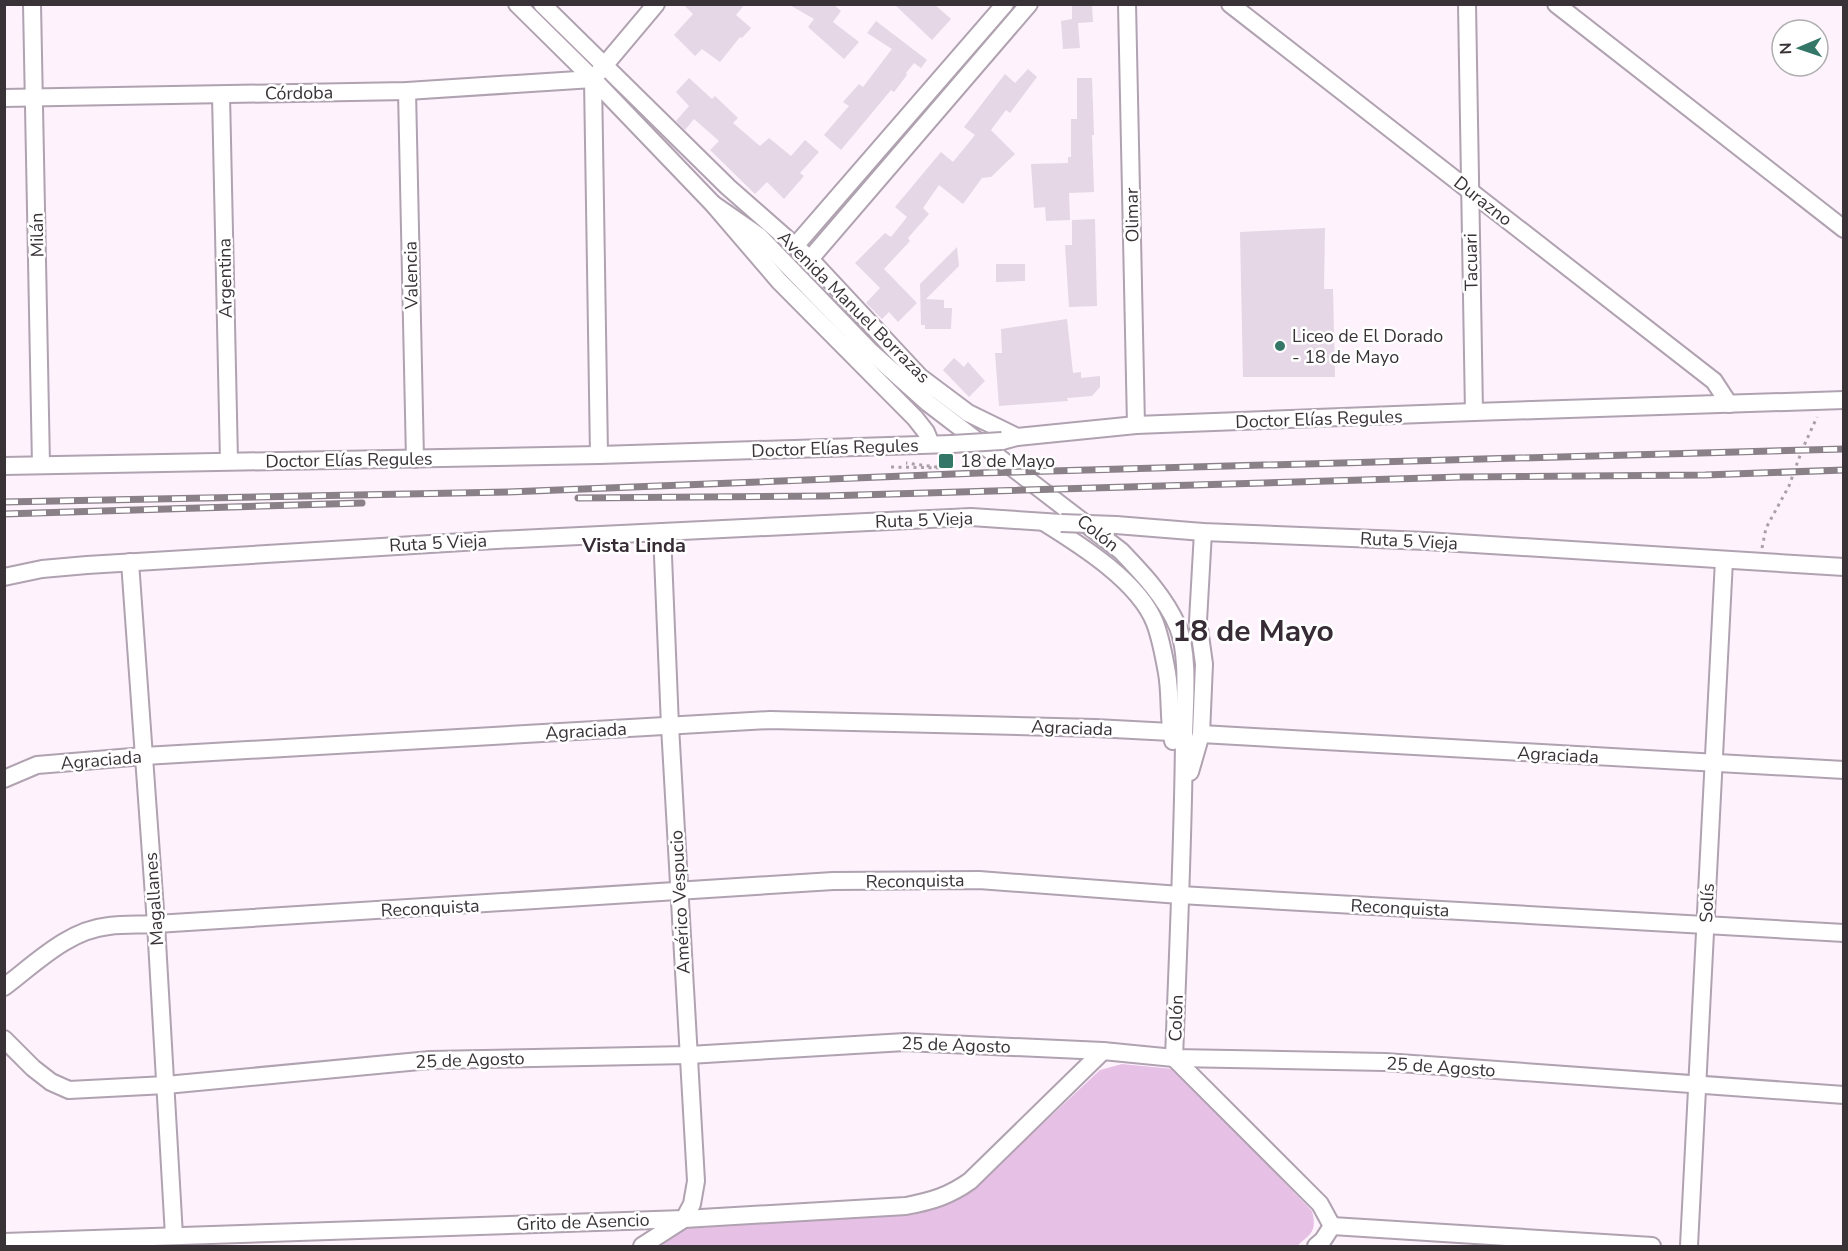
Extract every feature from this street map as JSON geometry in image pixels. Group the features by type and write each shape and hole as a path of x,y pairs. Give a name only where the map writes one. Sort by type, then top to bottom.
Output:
{"street":[{"name":"Milán","path":"32,4 41,465"},
{"name":"Avenida Manuel Borrazas","path":"517,4 713,204 779,281 915,418 926,432 931,444"},
{"name":"Avenida Manuel Borrazas","path":"542,4 728,187 796,245 920,377 969,413 1010,439"},
{"path":"600,456 592,79 656,4"},
{"path":"796,245 1005,4"},
{"path":"810,259 1029,4"},
{"name":"Olimar","path":"1127,4 1136,425"},
{"name":"Durazno","path":"1230,4 1714,381 1729,404"},
{"name":"Tacuari","path":"1467,4 1474,412"},
{"path":"1556,4 1844,229"},
{"name":"Córdoba","path":"4,98 407,91 592,79"},
{"name":"Valencia","path":"407,91 415,459"},
{"name":"Argentina","path":"221,95 230,461"},
{"name":"Avenida Manuel Borrazas","path":"728,187 759,236"},
{"name":"Avenida Manuel Borrazas","path":"713,204 759,236 871,352 928,403 1038,486"},
{"name":"Doctor Elías Regules","path":"4,466 600,456 890,447 1010,439 1136,425 1844,400"},
{"name":"Colón","path":"1038,486 1121,551 1148,579 1166,604 1178,629 1184,661 1184,793 1174,1058 1320,1204 1332,1226"},
{"name":"Ruta 5 Vieja","path":"4,577 42,569 130,562 496,540 971,517 1203,532 1426,541 1844,567"},
{"name":"Colón","path":"1044,522 1080,545 1138,594 1155,622 1162,645 1171,732 1184,793"},
{"name":"Américo Vespucio","path":"662,532 670,726 696,1181 692,1204 684,1219"},
{"name":"Colón","path":"1184,793 1201,734 1204,664 1198,621 1203,532"},
{"name":"Solís","path":"1689,1246 1724,560"},
{"name":"Magallanes","path":"130,562 156,924 174,1236"},
{"name":"Agraciada","path":"4,779 37,765 144,756 770,720 1171,732"},
{"name":"Agraciada","path":"1201,734 1844,770"},
{"name":"Reconquista","path":"4,987 63,942 85,931 108,926 833,881 979,880 1180,895 1844,933"},
{"name":"25 de Agosto","path":"7,1048 51,1082 69,1090 166,1085 430,1060 689,1055 905,1042 1103,1051 1174,1058 1385,1062 1844,1095"},
{"name":"Grito de Asencio","path":"4,1242 174,1236 206,1241 684,1219 906,1206 935,1200 956,1191 970,1181 1103,1051"},
{"path":"642,1246 684,1219"},
{"path":"1316,1246 1332,1226 1652,1246"}],"path":[{"path":"1759,562 1766,528 1789,486 1822,401"},
{"path":"890,447 890,461 944,468 891,467"}],"shaded area":[{"path":"1122,1064 1174,1069 1312,1211 1314,1223 1310,1234 1297,1246 659,1246 690,1225 912,1215 940,1207 969,1193 1100,1070"}],"building":[{"path":"683,4 745,4 736,15 751,28 742,38 740,37 720,62 702,49 695,56 674,35 693,14"},
{"path":"788,4 833,4 841,11 833,22 859,42 844,59 808,27 814,19"},
{"path":"894,4 934,4 951,19 932,40"},
{"path":"1072,4 1092,4 1093,22 1078,23 1080,48 1063,49 1061,21 1072,19"},
{"path":"876,21 927,60 921,68 914,63 894,92 891,90 841,150 824,135 849,106 843,102 859,84 863,87 892,49 867,33"},
{"path":"1028,69 1037,77 1010,113 1006,110 991,130 1015,154 991,177 982,178 963,204 939,185 923,208 929,214 908,238 910,241 884,269 917,303 898,322 889,312 882,319 866,303 880,288 855,263 885,233 891,237 907,217 895,207 941,152 953,162 975,135 964,127 1005,74 1015,83"},
{"path":"689,78 712,99 715,96 738,118 733,123 760,146 769,138 791,156 805,140 819,152 800,173 804,176 784,199 767,182 755,194 710,150 719,141 694,119 685,130 676,121 689,106 676,92"},
{"path":"1077,78 1092,78 1094,192 1069,193 1070,220 1046,221 1045,207 1034,208 1031,164 1068,163 1068,157 1071,157 1071,119 1077,119"},
{"path":"1095,219 1097,306 1069,307 1065,245 1072,245 1072,220"},
{"path":"1325,228 1324,289 1333,289 1335,377 1243,377 1240,232"},
{"path":"957,247 959,266 926,299 944,300 944,308 952,308 951,329 925,329 925,325 921,325 920,284"},
{"path":"996,264 1025,264 1025,281 996,282"},
{"path":"1067,319 1073,373 1081,372 1081,378 1100,376 1100,387 1092,396 1067,398 1068,401 999,406 995,353 1002,353 1001,329"},
{"path":"954,358 964,367 968,362 985,381 969,397 943,370"}],"railway":[{"path":"4,502 508,492 979,473 1844,449"},
{"path":"578,498 825,496 1461,477 1705,475 1844,470"},
{"path":"4,514 362,503"}],"place":[{"name":"Liceo de El Dorado - 18 de Mayo","path":"1280,346"},
{"name":"18 de Mayo","path":"946,461"}],"district":[{"name":"Vista Linda","path":"634,545"},
{"name":"18 de Mayo","path":"1253,631"}]}
